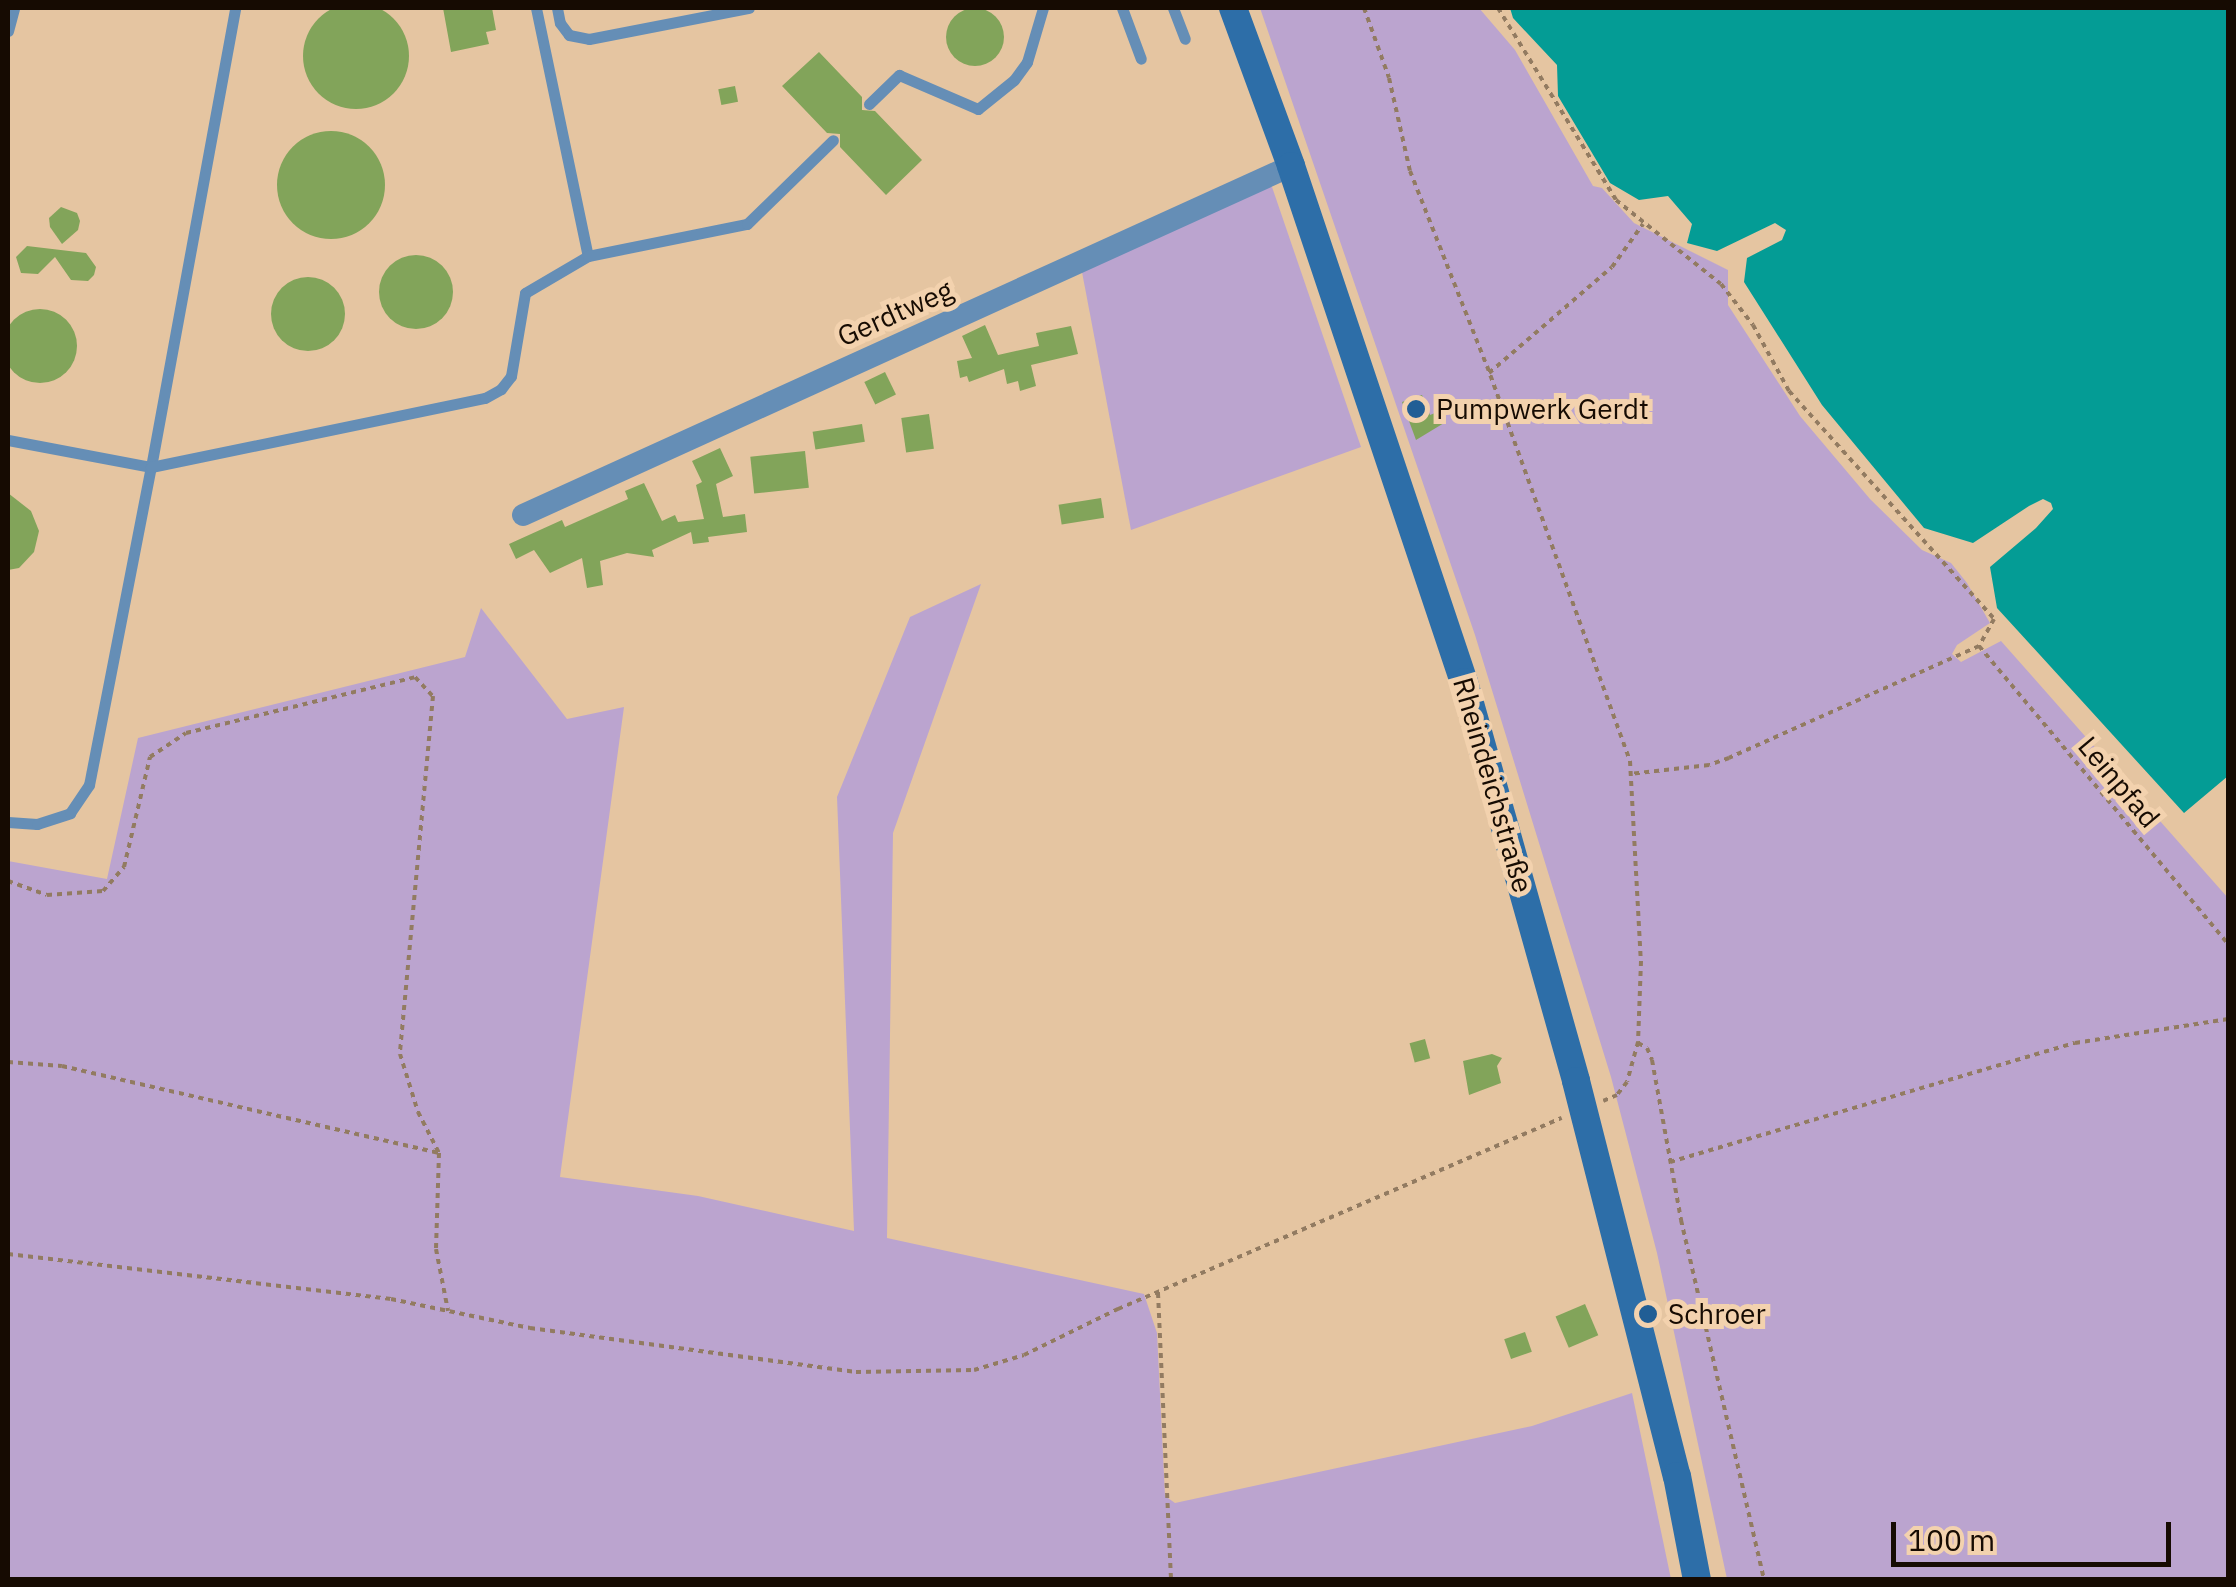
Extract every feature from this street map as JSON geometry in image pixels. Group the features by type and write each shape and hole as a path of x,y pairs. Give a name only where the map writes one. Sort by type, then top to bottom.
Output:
{"main road":[{"name":"Rheindeichstraße","path":"1233,8 1292,166 1464,682 1583,1109 1677,1476 1697,1580"}],"street":[{"name":"Gerdtweg","path":"523,514 1292,166"}],"lane":[{"path":"8,31 14,8"},
{"path":"8,822 37,824 70,814 89,785 235,8"},
{"path":"536,8 588,256"},
{"path":"557,8 560,23 569,35 589,39 749,8"},
{"path":"869,104 899,75 978,109 1014,80 1028,62 1043,8"},
{"path":"1122,8 1141,59"},
{"path":"1173,8 1185,39"},
{"path":"8,440 151,467 465,403 502,390 511,376 525,293 588,256 748,224 833,140"}],"path":[{"path":"1364,8 1388,78 1410,172 1489,373 1626,745 1641,961 1638,1042 1628,1082 1616,1095"},
{"path":"1498,8 1616,200 1722,284 1753,326 1789,392 1994,619 1980,646 1709,766 1630,774"},
{"path":"1489,373 1612,267 1644,223"},
{"name":"Leinpfad","path":"1980,646 2228,944"},
{"path":"8,882 47,895 103,891 124,867 150,756 186,733 415,678 432,696 400,1054 418,1112 439,1153 436,1250 448,1312"},
{"path":"1670,1162 2075,1043 2228,1020"},
{"path":"1638,1042 1647,1048 1652,1060 1746,1518 1764,1580"},
{"path":"8,1062 62,1066 439,1153"},
{"path":"8,1254 294,1286 530,1328 856,1372 974,1370 1024,1356 1158,1293 1583,1109"},
{"path":"1158,1293 1171,1580"}],"shaded area":[{"path":"1260,8 1479,8 1515,50 1593,186 1602,188 1634,223 1728,270 1728,305 1800,416 1870,499 1922,550 1951,563 1967,583 1990,623 1957,645 1952,654 1961,662 2001,641 2228,898 2228,1579 1727,1579 1657,1253 1611,1077 1475,635"},
{"path":"1271,184 1361,447 1131,530 1082,272"},
{"path":"981,584 893,833 887,1238 1144,1294 1157,1333 1165,1496 1175,1503 1532,1426 1632,1393 1671,1579 8,1579 8,861 107,879 138,738 465,657 481,608 567,719 624,707 560,1177 698,1196 854,1231 837,797 910,617"}],"water":[{"path":"1510,8 2228,8 2228,776 2184,813 1997,608 1990,567 2036,528 2053,509 2051,503 2043,499 2029,506 1973,543 1924,528 1822,405 1744,282 1747,258 1782,240 1786,230 1775,223 1717,251 1687,243 1692,224 1668,196 1639,200 1610,183 1558,96 1557,65 1513,18"}],"building":[{"path":"356,3 376,7 393,19 405,36 409,56 405,76 393,93 376,105 356,109 336,105 319,93 307,76 303,56 307,36 319,19 336,7"},
{"path":"443,8 492,8 496,30 486,32 489,44 451,52"},
{"path":"975,8 996,16 1004,37 996,58 975,66 954,58 946,37 954,16"},
{"path":"819,52 862,97 862,110 875,111 922,160 886,195 840,147 840,134 827,133 782,86"},
{"path":"735,86 738,102 721,105 718,89"},
{"path":"331,131 352,135 369,147 381,164 385,185 381,206 369,223 352,235 331,239 310,235 293,223 281,206 277,185 281,164 293,147 310,135"},
{"path":"61,207 77,213 80,221 78,230 62,244 50,227 49,218"},
{"path":"27,246 86,253 96,267 94,275 88,281 71,280 55,257 38,274 21,273 16,257"},
{"path":"416,255 430,257 442,266 451,278 451,306 442,318 430,327 416,329 402,327 390,318 381,306 379,292 381,278 390,266 402,257"},
{"path":"308,277 322,279 334,288 343,300 343,328 334,340 322,349 308,351 294,349 282,340 273,328 271,314 273,300 282,288 294,279"},
{"path":"40,309 66,320 77,346 66,372 40,383 14,372 3,346 14,320"},
{"path":"985,325 998,355 1039,346 1036,333 1071,326 1078,354 1031,365 1036,386 1020,391 1018,381 1007,384 1004,369 969,382 967,376 960,378 957,361 972,358 962,336"},
{"path":"885,372 896,394 875,405 864,382"},
{"path":"1422,395 1430,415 1435,413 1444,423 1416,440 1402,402"},
{"path":"929,414 934,449 906,453 901,418"},
{"path":"862,424 865,442 815,450 813,432"},
{"path":"720,448 733,476 716,484 723,517 745,514 747,532 708,537 709,542 693,544 691,532 652,550 654,557 627,553 600,561 603,585 587,588 582,558 550,573 534,550 516,559 509,544 562,520 565,527 628,499 625,491 644,483 662,521 675,515 678,522 704,519 696,485 702,482 692,461"},
{"path":"805,451 809,488 754,494 750,457"},
{"path":"8,493 31,511 39,531 34,552 19,568 8,570"},
{"path":"1101,498 1104,518 1062,524 1059,505"},
{"path":"1425,1039 1430,1058 1415,1062 1410,1043"},
{"path":"1492,1054 1502,1058 1497,1066 1501,1083 1469,1095 1463,1061"},
{"path":"1585,1304 1598,1335 1569,1348 1556,1317"},
{"path":"1525,1332 1532,1352 1511,1359 1504,1339"}],"place":[{"name":"Pumpwerk Gerdt","path":"1416,409"},
{"name":"Schroer","path":"1648,1314"}]}
